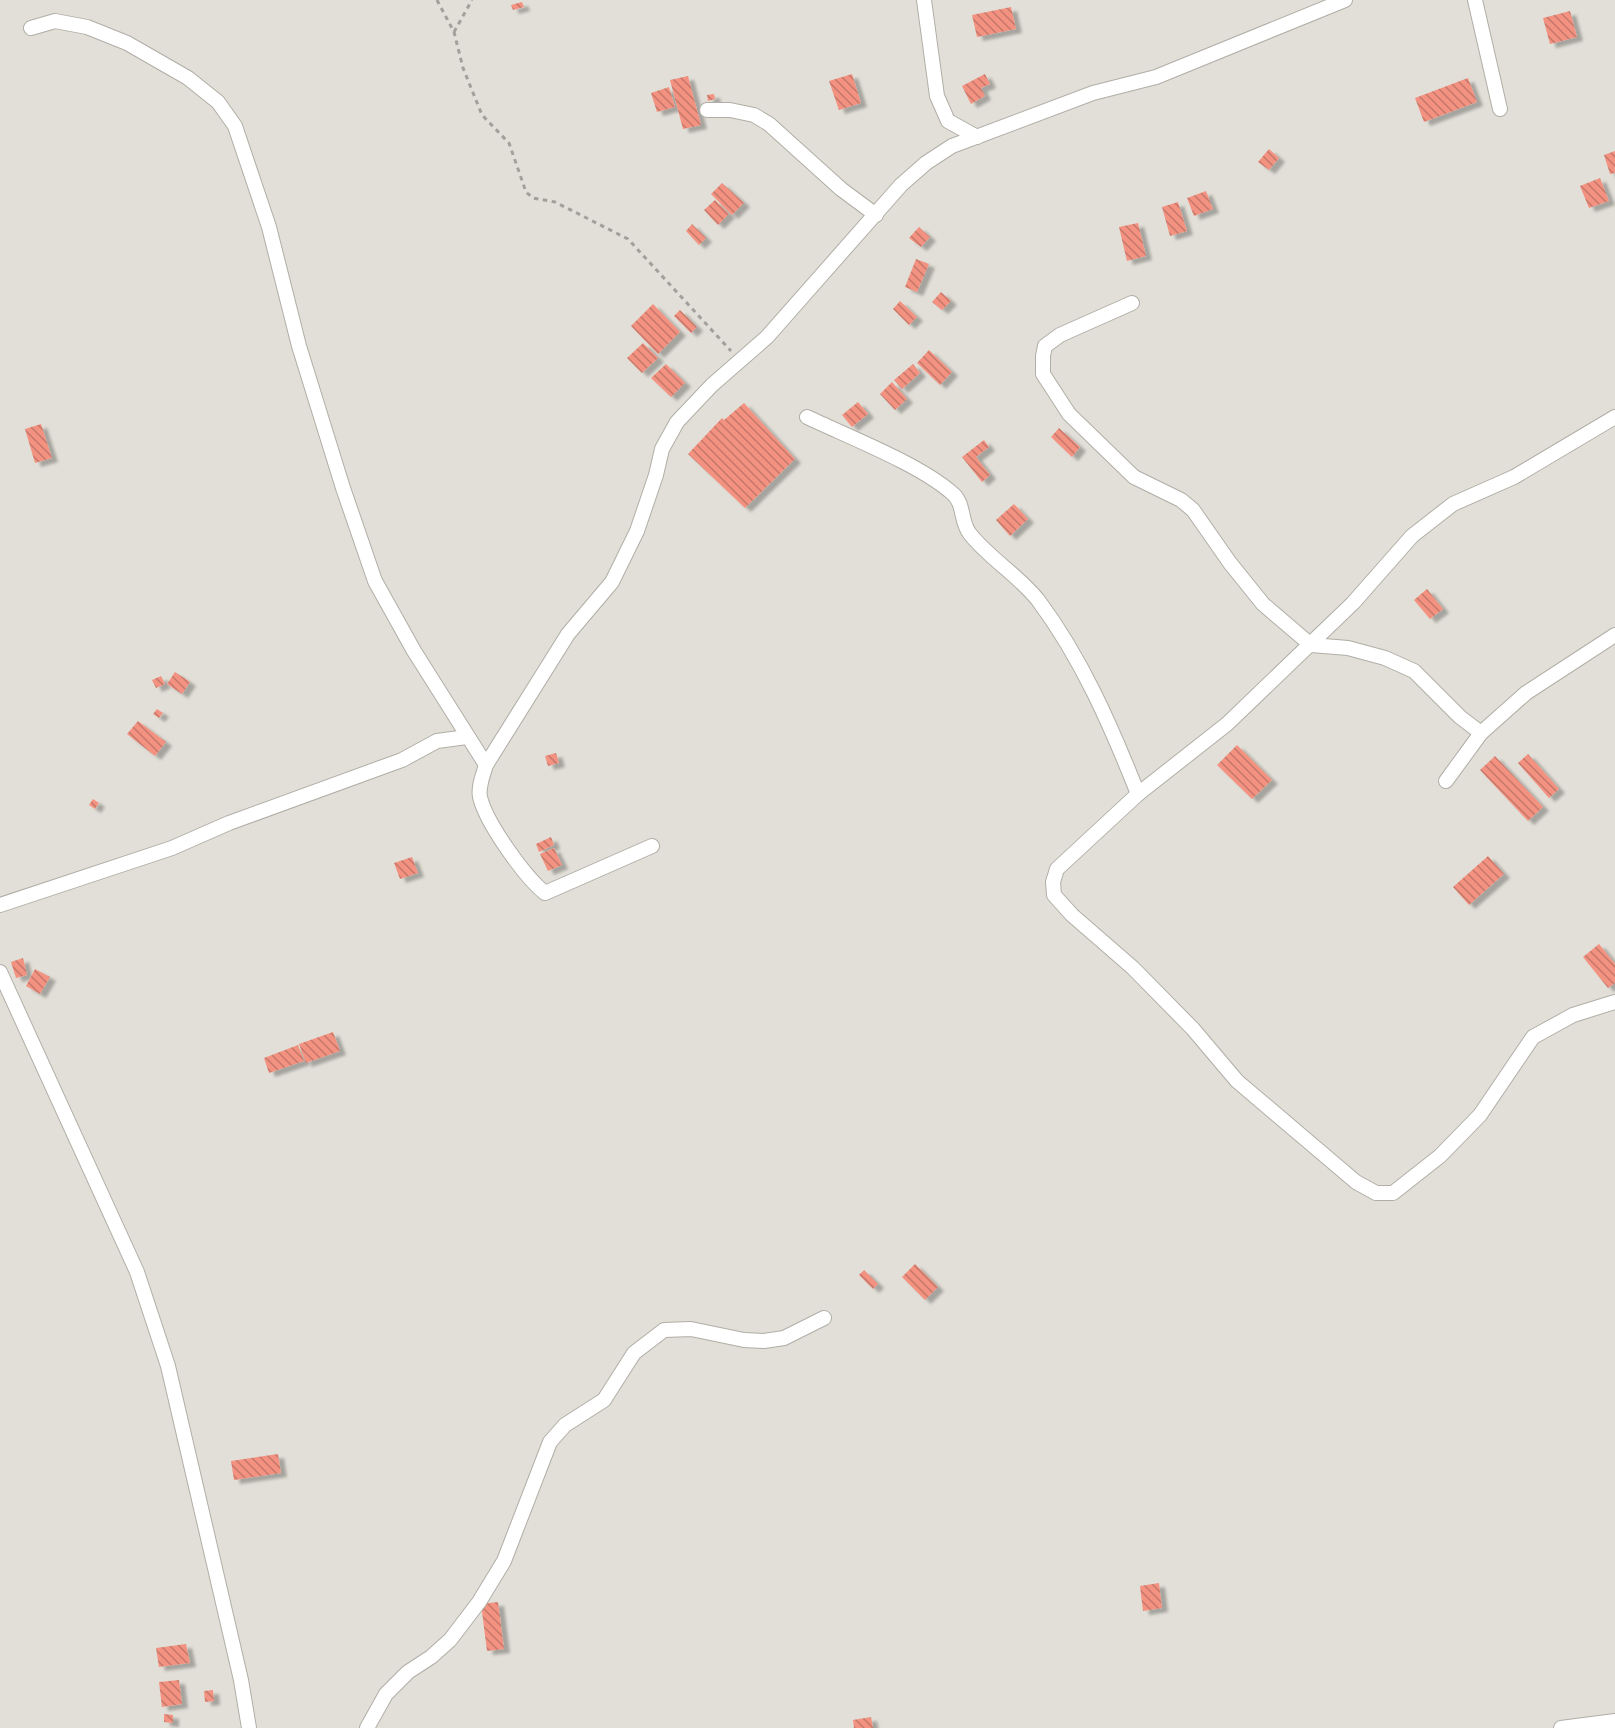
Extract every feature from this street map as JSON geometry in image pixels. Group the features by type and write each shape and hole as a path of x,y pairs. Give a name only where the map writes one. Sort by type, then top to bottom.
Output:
{"street":[{"path":"924,0 937,96 948,121 977,137"},
{"path":"652,846 545,893 507,847 480,797 486,765 568,634 612,582 637,531 656,475 662,449 677,422 797,305 902,185 926,163 952,146 1093,93 1156,77 1345,0"},
{"path":"1475,0 1500,109"},
{"path":"31,28 56,21 87,27 127,43 188,78 218,102 234,126 269,226 299,346 343,488 375,581 467,737 486,765"},
{"path":"707,110 730,110 754,115 769,124 841,189 876,215"},
{"path":"1132,303 1060,335 1046,346 1042,356 1043,374 1069,414 1134,477 1181,500 1193,510 1230,563 1263,604 1311,645 1348,648 1385,658 1414,671 1460,717 1481,733"},
{"path":"807,417 912,468 954,494 960,502 968,531 990,558 1013,573 1038,600 1093,687 1138,794"},
{"path":"1615,417 1514,477 1452,504 1412,536 1353,603 1311,645 1227,724 1138,794 1057,869 1053,882 1054,895 1072,915 1133,968 1186,1021 1237,1081 1356,1182 1376,1193 1393,1193 1440,1156 1480,1115 1533,1037 1573,1015 1615,1002"},
{"path":"1446,781 1481,733 1526,693 1615,635"},
{"path":"0,905 172,848 229,823 402,760 437,741 467,737"},
{"path":"0,972 137,1272 153,1314 168,1366 241,1680 249,1728"},
{"path":"367,1728 386,1694 408,1672 431,1657 450,1640 479,1602 504,1561 550,1442 565,1425 604,1400 634,1353 664,1330 691,1329 744,1340 764,1341 784,1338 824,1318"},
{"path":"1561,1728 1615,1722"}],"path":[{"path":"437,0 454,32 463,68 482,115 508,143 526,192 534,198 555,202 628,239 739,360"},
{"path":"454,32 472,0"}],"building":[{"path":"522,2 524,7 513,10 511,5"},
{"path":"1011,7 1016,29 977,37 972,15"},
{"path":"1570,11 1577,37 1550,44 1543,18"},
{"path":"852,74 861,103 839,110 829,81"},
{"path":"985,74 990,84 981,88 985,96 971,104 962,86"},
{"path":"688,76 701,125 683,129 670,80"},
{"path":"1468,78 1477,102 1424,122 1415,98"},
{"path":"669,87 675,107 657,112 651,93"},
{"path":"714,94 715,99 708,101 707,95"},
{"path":"1269,149 1279,158 1269,170 1258,162"},
{"path":"1615,151 1615,173 1610,174 1604,155"},
{"path":"1600,178 1609,201 1589,208 1580,186"},
{"path":"722,183 744,203 732,215 711,194"},
{"path":"1206,191 1213,209 1194,216 1187,198"},
{"path":"715,200 729,214 718,225 704,210"},
{"path":"1178,202 1187,231 1170,236 1162,207"},
{"path":"1138,223 1146,256 1127,261 1119,227"},
{"path":"692,224 706,238 699,245 686,231"},
{"path":"919,227 930,237 921,247 909,238"},
{"path":"916,259 929,264 917,292 905,287"},
{"path":"941,292 951,301 942,310 932,302"},
{"path":"900,301 917,317 909,325 893,309"},
{"path":"653,304 680,332 658,354 631,326"},
{"path":"680,310 697,327 691,333 674,316"},
{"path":"643,343 658,358 642,373 627,358"},
{"path":"929,350 952,372 940,385 917,363"},
{"path":"666,364 685,383 671,397 651,378"},
{"path":"913,364 920,373 902,389 894,380"},
{"path":"892,382 907,399 895,410 880,394"},
{"path":"858,402 868,414 852,427 842,415"},
{"path":"744,403 795,459 745,508 688,454 722,418 724,420"},
{"path":"41,424 52,458 35,463 25,429"},
{"path":"1059,428 1080,447 1072,457 1051,437"},
{"path":"984,440 989,447 976,457 990,475 982,482 962,457"},
{"path":"1014,504 1028,519 1010,536 996,520"},
{"path":"1427,589 1443,609 1430,619 1414,600"},
{"path":"175,672 190,682 182,694 167,684"},
{"path":"161,676 165,684 156,688 152,680"},
{"path":"157,709 163,713 159,718 153,714"},
{"path":"138,721 166,742 155,756 127,734"},
{"path":"1237,745 1272,780 1252,799 1217,765"},
{"path":"556,753 559,763 548,766 545,756"},
{"path":"1528,754 1559,789 1549,798 1518,763"},
{"path":"1495,756 1543,807 1528,821 1480,770"},
{"path":"93,799 99,803 95,809 89,805"},
{"path":"551,837 554,845 539,852 536,844"},
{"path":"554,848 562,865 548,871 540,854"},
{"path":"1488,856 1504,874 1469,905 1453,887"},
{"path":"412,857 418,873 400,879 394,863"},
{"path":"1599,944 1615,964 1615,983 1608,988 1583,957"},
{"path":"23,958 27,975 16,978 11,962"},
{"path":"35,969 50,977 40,994 26,986"},
{"path":"333,1032 340,1051 306,1063 299,1044"},
{"path":"298,1045 304,1061 269,1073 264,1058"},
{"path":"915,1264 938,1287 925,1300 902,1277"},
{"path":"864,1270 878,1284 873,1289 859,1275"},
{"path":"278,1454 281,1473 234,1480 231,1461"},
{"path":"1159,1583 1162,1608 1143,1611 1140,1586"},
{"path":"498,1602 504,1649 487,1651 481,1604"},
{"path":"186,1644 190,1663 159,1667 156,1648"},
{"path":"179,1680 182,1704 162,1707 159,1682"},
{"path":"213,1690 214,1701 205,1702 204,1691"},
{"path":"164,1714 173,1715 173,1723 164,1722"},
{"path":"871,1717 873,1728 854,1728 853,1720"}]}
